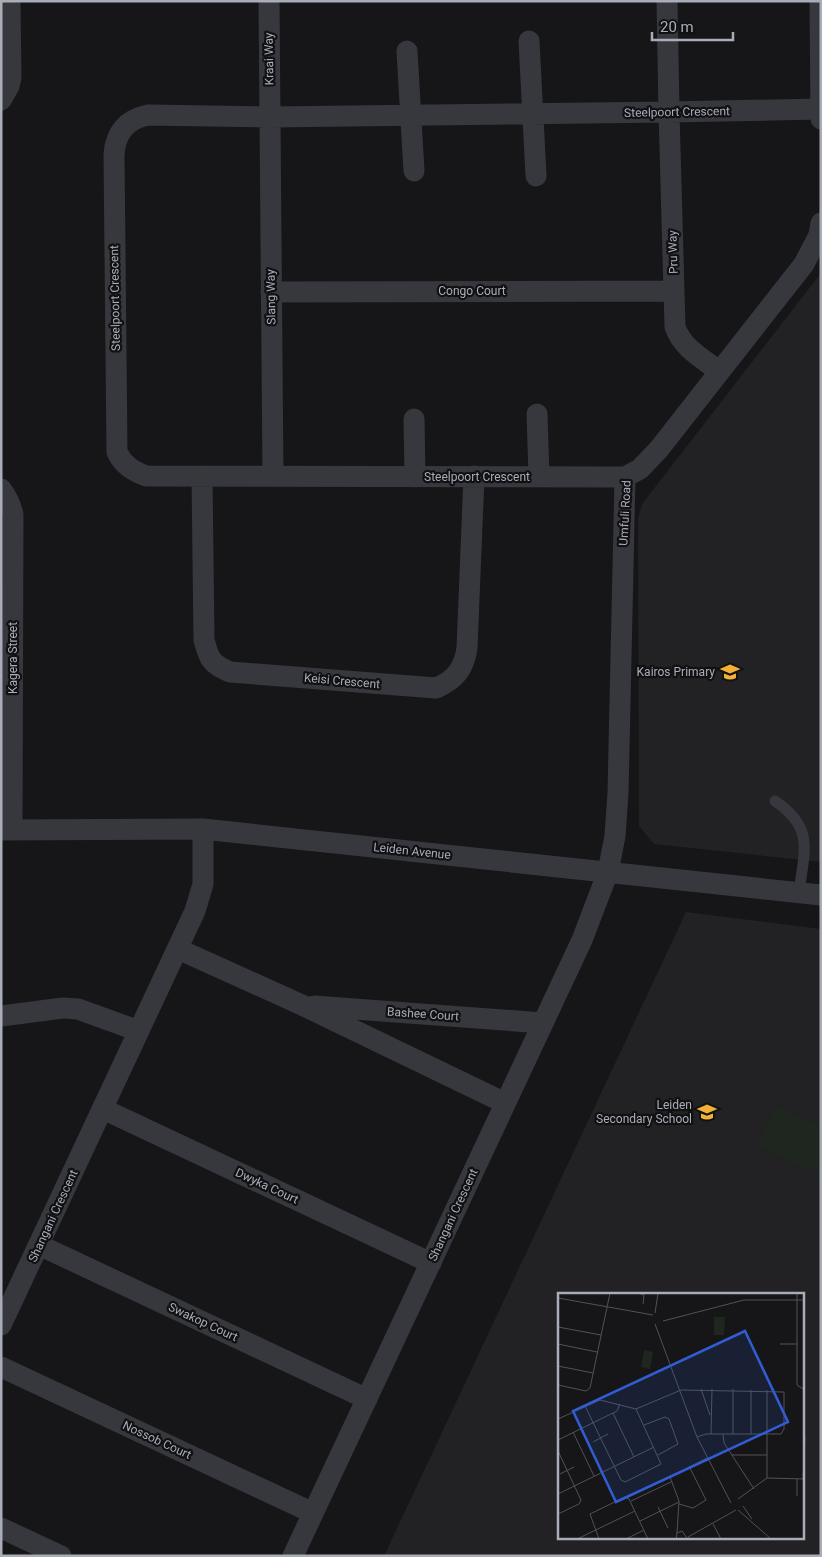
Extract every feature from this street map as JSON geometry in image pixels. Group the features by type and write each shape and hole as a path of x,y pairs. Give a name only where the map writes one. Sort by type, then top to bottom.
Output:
{"street":[{"path":"1,100 11,78 10,1"},
{"name":"Kraai Way","path":"269,1 270,117"},
{"name":"Pru Way","path":"667,1 675,327 678,336 687,347 720,371"},
{"path":"820,1 821,119"},
{"path":"529,41 536,176"},
{"path":"407,51 414,171"},
{"name":"Steelpoort Crescent","path":"625,477 146,476 128,467 121,461 117,452 114,147 116,139 124,126 142,116 270,117 821,109"},
{"name":"Slang Way","path":"270,117 273,476"},
{"name":"Umfuli Road","path":"608,872 615,836 618,794 625,477 640,469 659,449 804,264 818,235 821,223"},
{"name":"Congo Court","path":"271,292 674,290"},
{"name":"Steelpoort Crescent","path":"537,414 539,477"},
{"name":"Steelpoort Crescent","path":"414,418 415,477"},
{"name":"Keisi Crescent","path":"202,476 204,640 208,653 217,667 230,672 436,688 448,683 465,662 474,476"},
{"name":"Kagera Street","path":"1,490 7,496 12,506 13,515 7,670 7,830"},
{"name":"Leiden Avenue","path":"7,830 202,829 821,894"},
{"name":"Shangani Crescent","path":"1,1325 195,911 203,884 202,829"},
{"name":"Shangani Crescent","path":"293,1556 582,940 608,872"},
{"name":"Bashee Court","path":"178,949 302,1005 505,1103"},
{"name":"Bashee Court","path":"302,1005 543,1023"},
{"path":"1,1016 63,1008 78,1009 139,1032"},
{"name":"Dwyka Court","path":"103,1109 431,1263"},
{"name":"Swakop Court","path":"39,1245 367,1399"},
{"name":"Nossob Court","path":"1,1366 313,1513"},
{"path":"1,1528 61,1556"}],"lane":[{"path":"775,801 796,818 803,835 805,845 800,892"}],"shaded area":[{"name":"Kairos Primary","path":"821,273 821,862 654,844 639,826 638,518 642,504"},
{"name":"Leiden Secondary School","path":"686,912 821,929 821,1556 384,1556"},
{"path":"776,1106 821,1126 821,1175 757,1146"}],"place":[{"name":"Kairos Primary","path":"730,672"},
{"name":"Leiden Secondary School","path":"707,1112"}]}
